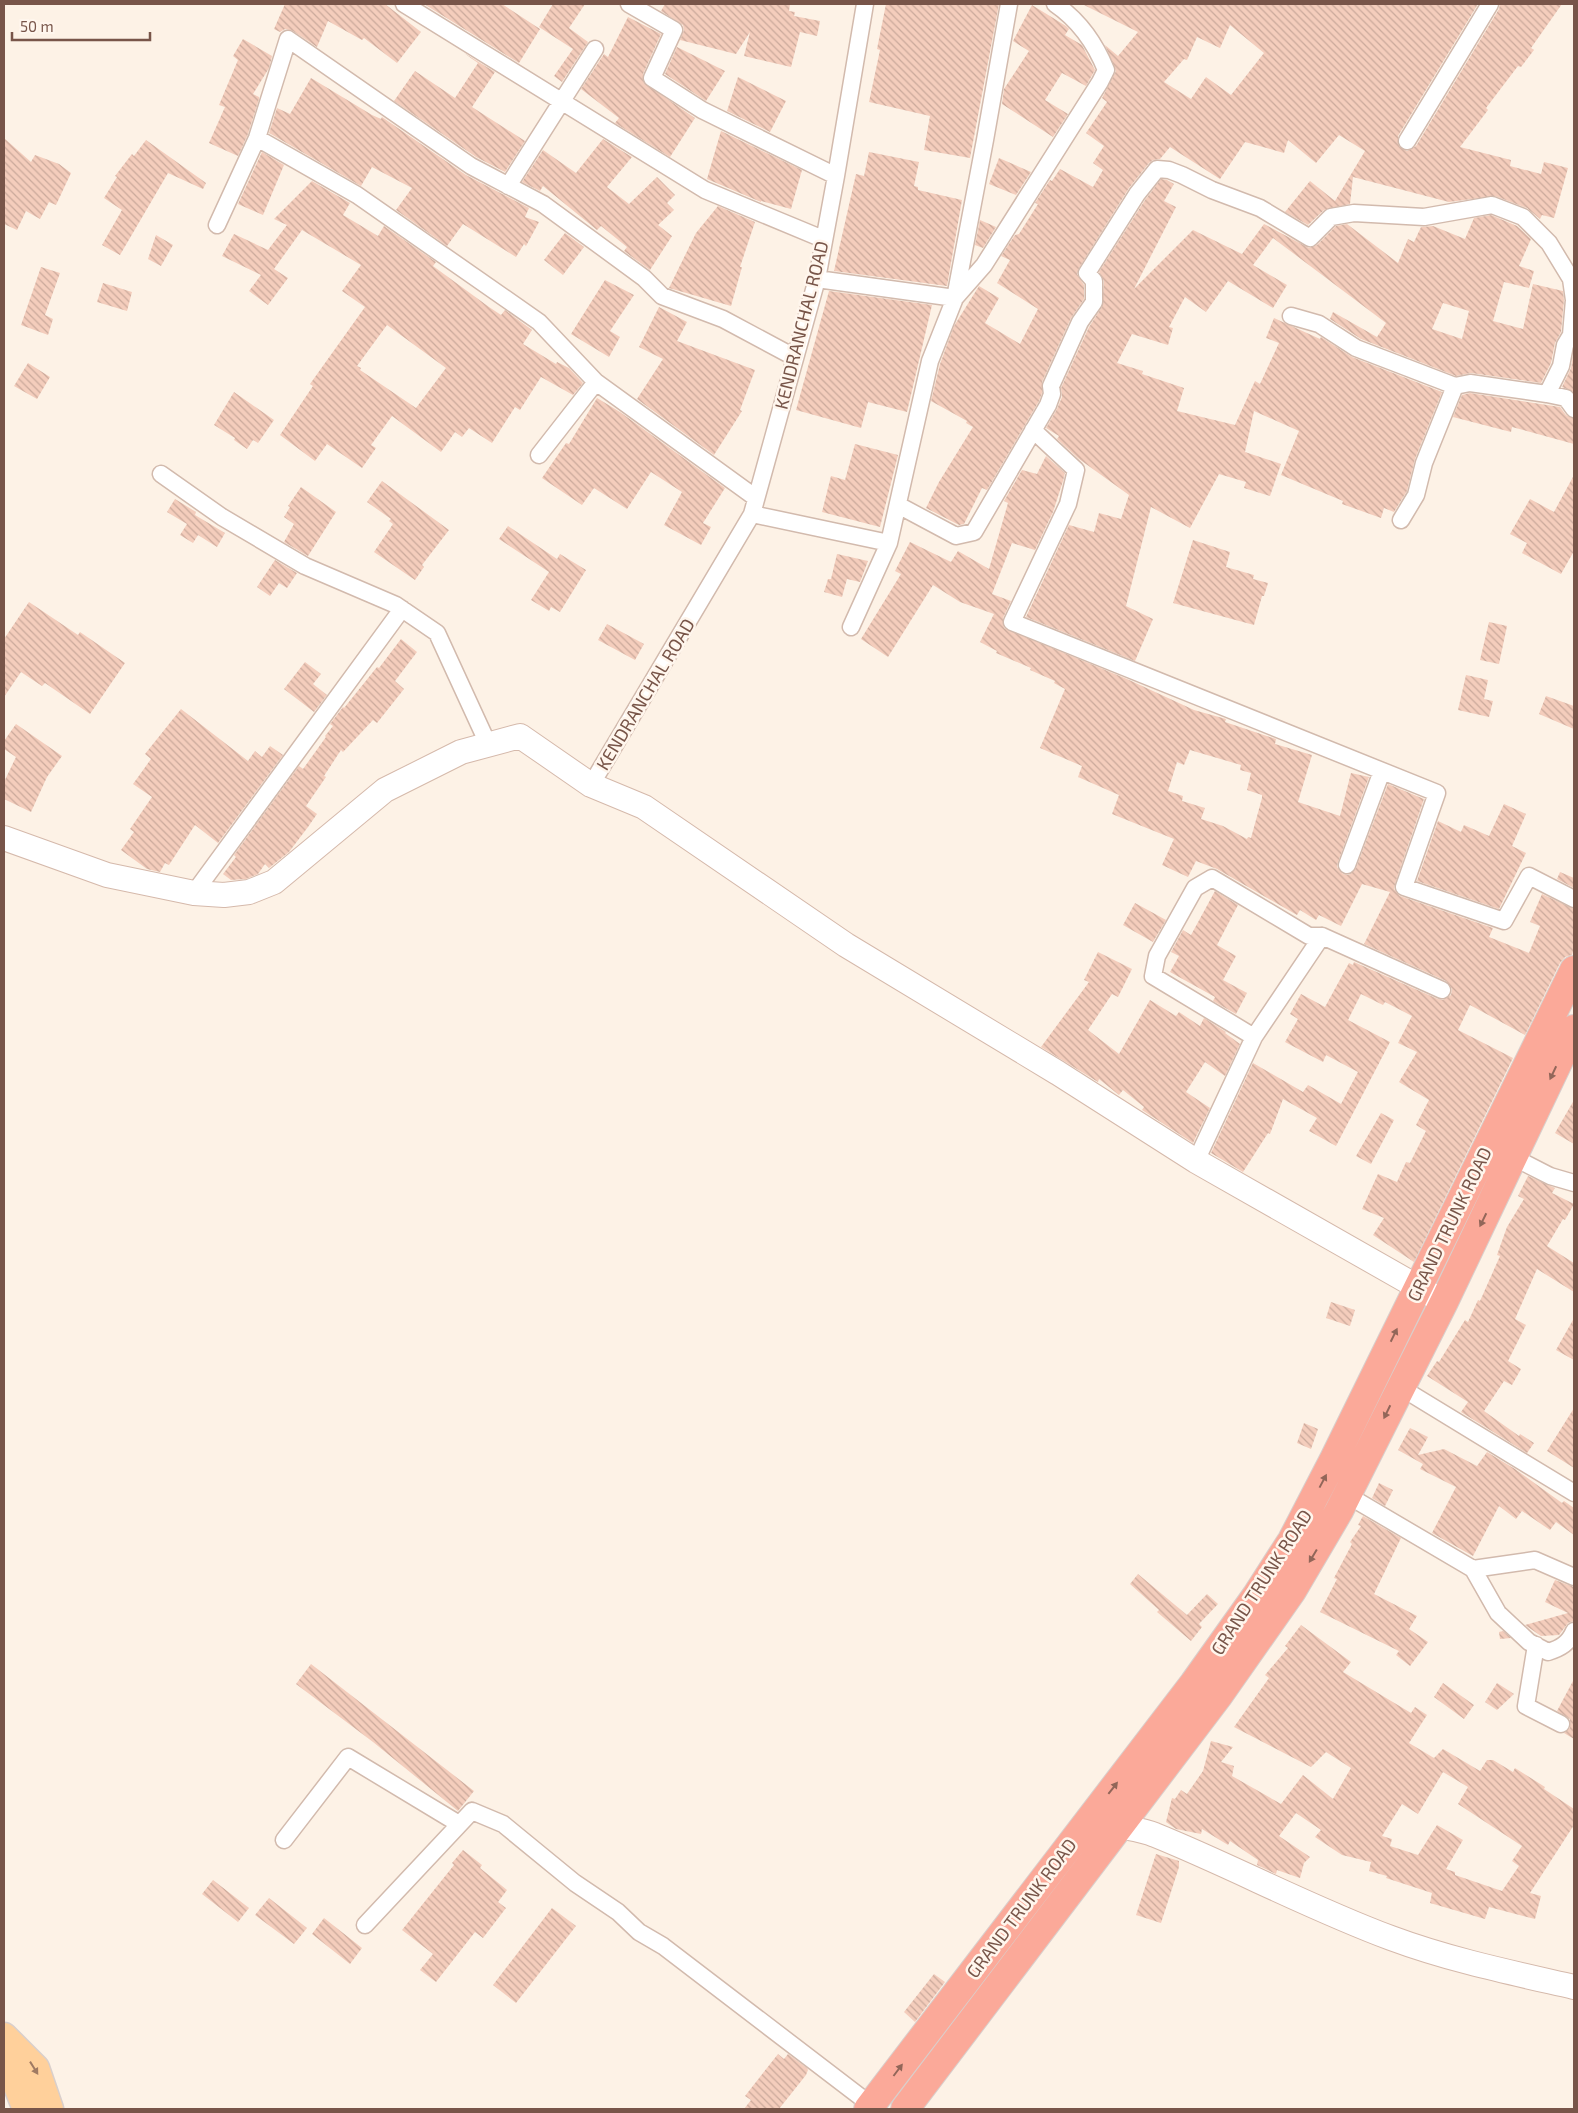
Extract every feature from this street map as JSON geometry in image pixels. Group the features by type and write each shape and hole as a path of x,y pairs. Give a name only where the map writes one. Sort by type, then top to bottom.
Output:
{"highway":[{"name":"GRAND TRUNK ROAD","path":"870,2107 1200,1676 1256,1596 1292,1540 1334,1459 1574,970"},
{"name":"GRAND TRUNK ROAD","path":"905,2109 1220,1695 1292,1591 1347,1495 1444,1302 1574,1029"}],"main road":[{"path":"4,2036 36,2068 50,2109"},
{"path":"4,2066 12,2074 26,2109"}],"street":[{"path":"404,4 705,190 823,240"},
{"path":"629,4 674,30 652,78 702,110 836,176"},
{"name":"KENDRANCHAL ROAD","path":"4,838 106,875 194,893 224,895 249,892 274,882 385,790 461,752 520,736 591,785 752,514 816,279 836,176 865,4"},
{"path":"851,627 890,543 930,361 955,298 1009,4"},
{"path":"955,298 984,265 1106,70 1096,48 1086,33 1067,12 1055,4"},
{"path":"1407,140 1490,4"},
{"path":"217,225 257,138 288,38 471,166 543,204 644,278 662,296 723,320 794,357"},
{"path":"508,186 595,49"},
{"path":"257,138 357,195 539,322 596,382 756,498"},
{"path":"898,506 956,536 974,532 1048,405 1052,394 1051,386 1080,322 1094,302 1094,281 1086,273 1137,194 1157,169 1182,174 1212,190 1260,208 1310,238 1331,217 1354,213 1424,218 1492,205 1523,217 1549,243 1571,279 1574,300 1574,322 1561,366 1548,394"},
{"path":"816,279 955,298"},
{"path":"1291,316 1319,324 1356,348 1455,386 1470,383 1548,394 1566,398 1574,409"},
{"path":"539,455 596,382"},
{"path":"1401,520 1416,494 1424,463 1455,386"},
{"path":"1033,430 1076,470 1068,504 1012,622 1437,793 1404,887 1504,921 1529,876 1574,899"},
{"path":"161,474 222,517 305,566 402,609 437,633 488,744"},
{"path":"752,514 890,543"},
{"path":"194,893 402,609"},
{"path":"1347,865 1382,771"},
{"path":"591,785 644,807 846,945 1058,1073 1196,1161 1444,1302"},
{"path":"1254,1036 1153,976 1157,956 1195,888 1212,878 1309,936 1322,936 1442,990"},
{"path":"1196,1161 1254,1036 1322,936"},
{"path":"1513,1157 1550,1176 1574,1183"},
{"path":"1400,1387 1574,1493"},
{"path":"1347,1495 1473,1569 1498,1614 1529,1642 1548,1652 1560,1648 1571,1638 1574,1631"},
{"path":"1473,1569 1535,1560 1574,1577"},
{"path":"1536,1645 1526,1706 1561,1724"},
{"path":"284,1840 348,1757 459,1824"},
{"path":"365,1925 472,1811 503,1824 575,1883 618,1912 639,1932 663,1946 870,2107"},
{"path":"1090,1818 1120,1828 1152,1834 1333,1915 1392,1939 1475,1965 1574,1988"}],"building":[{"path":"285,4 385,4 421,32 397,63 364,38 362,40 328,21 317,47 293,31 285,29 280,32 274,29"},
{"path":"424,4 502,4 540,29 519,63"},
{"path":"553,4 585,4 569,28 588,42 562,82 554,76 573,49 539,27"},
{"path":"665,4 790,4 789,11 795,12 794,16 820,21 817,36 800,32 791,67 744,56 750,32 736,54 680,40 684,30 683,25 661,11"},
{"path":"886,4 999,4 970,158 924,150 930,116 869,102 880,50 877,49"},
{"path":"1082,4 1478,4 1398,136 1399,146 1407,151 1416,146 1499,9 1500,4 1562,4 1531,48 1534,50 1521,67 1518,66 1486,108 1488,110 1460,147 1511,160 1510,166 1541,174 1544,162 1568,168 1554,218 1542,215 1540,219 1527,208 1495,196 1449,202 1353,177 1350,204 1324,210 1308,225 1285,212 1310,181 1335,201 1365,151 1339,135 1316,163 1288,140 1284,153 1245,142 1220,179 1170,147 1160,159 1149,163 1129,188 1079,268 1077,274 1084,285 1084,299 1071,318 1042,382 1042,393 1039,401 987,490 982,488 964,524 959,525 926,508 939,482 973,427 966,423 967,421 931,401 940,364 954,326 979,286 999,298 985,323 1020,344 1038,309 997,283 1010,260 1001,256 1015,235 1019,234 1038,204 1035,203 1050,180 1052,181 1060,169 1093,187 1103,170 1093,163 1104,146 1086,133 1107,102 1102,98 1116,71 1105,45 1118,56 1138,32","holes":["1230,25 1264,53 1231,95 1206,77 1191,99 1164,82 1184,59 1187,60 1197,37 1220,48"]},
{"path":"1032,5 1069,29 1065,35 1082,45 1095,70 1086,86 1062,73 1045,100 1068,114 1053,137 1002,104 1004,89 1029,51 1013,41"},
{"path":"628,17 661,34 643,74 644,83 695,118 670,157 615,123 619,118 581,89 604,54 608,57"},
{"path":"243,39 272,56 269,68 253,94 259,97 259,99 248,134 238,156 209,143 225,107 219,105 238,60 233,56"},
{"path":"677,47 725,71 706,101 665,74"},
{"path":"464,53 495,72 472,107 525,141 505,172 476,157 394,101 415,71 455,98 478,63"},
{"path":"738,77 786,101 770,132 727,111"},
{"path":"311,78 372,115 381,119 382,117 466,175 529,208 525,217 539,222 526,246 524,244 516,257 463,224 447,246 396,210 412,188 372,167 361,186 269,133 277,108 290,114"},
{"path":"721,131 802,170 791,209 761,202 707,179"},
{"path":"4,138 31,162 35,155 59,164 71,173 56,205 49,202 40,219 26,211 17,230 4,224"},
{"path":"603,139 632,157 607,187 629,204 657,177 675,195 667,203 674,210 658,225 672,236 650,270 624,251 627,247 601,226 597,230 543,186 540,191 522,182 543,150 576,173"},
{"path":"146,140 206,183 203,189 168,173 120,255 102,245 122,210 104,198 117,177 115,176"},
{"path":"262,152 284,165 263,215 238,204"},
{"path":"869,152 919,162 914,186 918,187 918,190 962,200 947,286 834,271 856,174 864,176"},
{"path":"999,158 1031,172 1016,195 989,184"},
{"path":"1161,179 1174,184 1164,201 1176,207 1134,289 1193,230 1242,254 1264,224 1309,248 1317,245 1336,226 1347,224 1398,263 1408,239 1414,242 1421,227 1433,226 1465,239 1474,218 1491,215 1517,226 1531,239 1519,266 1534,271 1529,288 1504,282 1493,321 1523,329 1533,284 1563,291 1564,300 1561,332 1555,343 1551,363 1541,383 1471,373 1456,376 1361,339 1330,319 1333,312 1377,337 1386,323 1273,238 1253,265 1287,285 1273,308 1228,281 1206,312 1185,297 1169,327 1173,328 1168,345 1132,334 1117,363 1143,371 1142,374 1184,388 1177,411 1235,425 1255,381 1260,384 1279,343 1266,338 1274,318 1320,339 1321,337 1352,357 1442,392 1415,459 1407,491 1394,512 1384,508 1381,518 1342,504 1343,501 1281,475 1299,431 1254,411 1245,452 1281,464 1270,496 1244,488 1246,482 1219,474 1190,528 1151,507 1126,606 1153,619 1135,661 1026,617 1069,525 1094,532 1099,513 1121,519 1129,495 1079,459 1057,439 1059,436 1046,428 1057,409 1062,397 1061,388 1089,327 1102,307 1104,281 1099,272 1145,200","holes":["1443,303 1469,311 1462,339 1432,329"]},
{"path":"312,181 350,203 343,215 378,236 384,226 436,262 433,266 489,307 501,315 505,310 532,330 523,344 556,364 557,362 569,368 583,383 573,395 541,377 520,410 515,407 492,443 469,428 462,437 455,432 441,452 392,416 371,445 376,448 362,468 327,444 315,461 280,435 313,386 310,384 365,307 342,291 361,265 302,230 274,269 288,278 268,305 249,291 261,275 222,256 234,234 268,250 287,225 274,219","holes":["387,325 446,368 416,408 360,370 361,368 357,366"]},
{"path":"718,206 755,222 740,267 742,267 731,306 669,288 696,233"},
{"path":"980,220 996,227 983,248 975,245"},
{"path":"565,233 584,247 563,275 544,260"},
{"path":"156,235 173,245 161,266 148,259"},
{"path":"41,267 60,273 45,315 53,319 48,335 21,325"},
{"path":"605,280 634,295 610,331 620,337 609,357 571,334"},
{"path":"103,283 132,292 127,311 97,302"},
{"path":"829,291 932,305 907,412 868,402 861,428 796,410"},
{"path":"659,307 687,322 677,341 755,370 740,410 742,411 714,455 637,399 663,359 639,347"},
{"path":"1574,350 1574,392 1562,387 1571,368"},
{"path":"28,363 50,377 37,399 14,386"},
{"path":"234,392 274,420 258,443 253,440 247,449 234,440 235,438 214,425"},
{"path":"1470,393 1560,407 1566,415 1574,419 1574,444 1512,427 1511,432 1453,417 1462,395"},
{"path":"597,398 620,412 725,488 703,523 711,527 701,545 664,525 682,492 651,472 627,509 594,488 582,505 542,478 566,443 569,444"},
{"path":"855,444 898,455 880,527 822,512 831,476 845,480"},
{"path":"1046,456 1065,473 1053,512 1035,550 1012,543 992,594 1011,601 1003,618 1004,628 1127,679 1194,710 1226,719 1225,722 1276,739 1275,744 1312,755 1298,802 1340,816 1351,773 1369,777 1338,862 1337,867 1343,874 1349,875 1356,868 1388,784 1424,799 1395,884 1394,889 1400,896 1493,928 1489,937 1529,953 1540,926 1530,922 1542,894 1574,909 1574,948 1572,955 1565,957 1560,963 1525,1035 1470,1005 1458,1030 1513,1058 1414,1262 1373,1235 1384,1218 1362,1209 1378,1174 1397,1182 1406,1162 1410,1163 1426,1131 1416,1125 1429,1100 1399,1082 1417,1052 1398,1043 1412,1016 1385,1002 1383,1005 1361,994 1348,1020 1390,1042 1336,1146 1309,1131 1317,1118 1283,1099 1270,1134 1268,1133 1243,1172 1211,1153 1253,1063 1303,1092 1308,1085 1341,1104 1358,1072 1326,1055 1323,1062 1285,1042 1298,1019 1290,1014 1301,994 1325,1007 1349,963 1353,965 1354,962 1438,999 1443,1000 1451,995 1452,989 1446,981 1364,944 1390,892 1362,884 1341,926 1319,915 1316,920 1300,910 1297,915 1217,869 1196,861 1188,877 1162,865 1174,839 1112,814 1119,795 1078,777 1082,766 1040,748 1065,689 1054,683 1055,681 996,653 997,651 980,642 994,614 960,602 933,585 888,657 861,639 901,574 895,571 910,542 951,562 958,551 989,569 1008,503 1004,501 1022,470 1037,474","holes":["1190,750 1241,765 1240,770 1251,773 1247,790 1262,795 1251,838 1248,837 1247,839 1223,826 1201,819 1205,808 1182,801 1183,796 1168,791 1177,762 1184,765"]},
{"path":"1574,475 1574,551 1561,574 1522,553 1527,543 1510,534 1530,499 1554,512"},
{"path":"382,481 449,530 422,565 424,567 415,580 374,552 393,524 389,521 391,519 367,502"},
{"path":"301,487 336,512 308,556 284,542 294,524 284,517 290,507 288,506"},
{"path":"175,499 196,512 195,515 225,533 217,547 198,535 193,543 180,535 187,524 167,512"},
{"path":"508,526 557,559 560,554 586,570 560,612 551,607 549,611 531,600 549,572 499,539"},
{"path":"1193,540 1230,552 1226,567 1254,575 1253,579 1268,583 1264,596 1262,596 1254,625 1173,603"},
{"path":"837,554 868,561 860,582 847,579 842,597 824,592 828,579 831,579"},
{"path":"275,560 297,573 287,588 279,583 270,596 257,587"},
{"path":"29,602 78,635 80,632 125,663 90,714 45,683 42,686 21,672 4,697 4,639"},
{"path":"1489,622 1507,626 1499,664 1480,660"},
{"path":"607,624 644,644 635,660 598,640"},
{"path":"401,639 417,652 395,681 404,689 377,723 373,720 343,752 341,750 324,776 326,777 306,806 317,814 308,827 289,852 269,868 265,864 258,874 246,879 231,880 223,874 236,857 234,855 299,766 303,769 326,737 333,726 330,724 343,707 377,667 379,668"},
{"path":"305,662 321,674 313,684 327,695 314,712 284,689"},
{"path":"1466,675 1488,680 1484,699 1493,701 1489,717 1458,710"},
{"path":"1546,696 1574,706 1574,729 1539,714"},
{"path":"181,709 248,761 255,751 262,757 270,746 283,755 218,843 195,825 169,865 165,863 160,872 147,869 121,850 134,832 130,829 152,797 133,784 151,759 145,754"},
{"path":"16,724 62,756 47,777 31,812 4,799 4,782 16,757 4,749 4,741"},
{"path":"1504,804 1526,814 1512,846 1526,853 1499,909 1417,881 1438,821 1461,832 1464,825 1489,836"},
{"path":"1560,872 1574,878 1574,888 1557,879"},
{"path":"1215,891 1238,905 1217,945 1236,956 1223,980 1247,993 1236,1014 1213,1001 1215,997 1170,972 1179,956 1171,952 1183,930 1191,935"},
{"path":"1135,903 1166,920 1153,942 1123,925"},
{"path":"1098,952 1132,969 1118,997 1112,994 1088,1030 1119,1054 1150,1000 1176,1016 1179,1012 1200,1026 1204,1018 1226,1032 1240,1044 1225,1076 1205,1062 1186,1092 1210,1108 1193,1143 1142,1110 1144,1107 1123,1090 1119,1095 1099,1079 1098,1082 1041,1047 1089,982 1084,980"},
{"path":"1574,1100 1574,1144 1555,1133"},
{"path":"1381,1113 1394,1120 1371,1164 1356,1156"},
{"path":"1528,1176 1555,1188 1552,1193 1574,1204 1547,1246 1574,1263 1574,1292 1537,1269 1515,1319 1526,1325 1508,1361 1521,1369 1512,1385 1504,1381 1484,1411 1519,1436 1520,1434 1534,1443 1527,1453 1461,1412 1468,1402 1427,1376 1437,1361 1439,1362 1465,1320 1468,1322 1478,1300 1480,1301 1500,1256 1497,1255 1507,1227 1524,1199 1518,1196"},
{"path":"1331,1302 1355,1310 1350,1326 1326,1318"},
{"path":"1574,1318 1574,1360 1556,1350"},
{"path":"1574,1408 1574,1468 1547,1451"},
{"path":"1304,1423 1318,1429 1311,1449 1297,1443"},
{"path":"1410,1428 1428,1437 1418,1455 1444,1449 1477,1466 1487,1452 1515,1469 1562,1503 1564,1501 1574,1508 1574,1535 1556,1522 1550,1530 1522,1511 1516,1519 1499,1506 1473,1556 1432,1533 1456,1487 1420,1469 1423,1464 1398,1450"},
{"path":"1379,1483 1393,1490 1385,1506 1372,1498"},
{"path":"1363,1516 1401,1538 1374,1594 1417,1616 1409,1629 1428,1642 1410,1666 1396,1655 1399,1651 1320,1612 1337,1579 1334,1578 1352,1544 1350,1542 1361,1526 1358,1525"},
{"path":"1138,1574 1187,1615 1207,1594 1218,1604 1199,1624 1202,1627 1191,1641 1157,1612 1159,1610 1130,1584"},
{"path":"1555,1580 1574,1587 1574,1621 1568,1623 1559,1635 1541,1636 1525,1625 1568,1613 1545,1602"},
{"path":"1301,1625 1351,1662 1343,1672 1411,1713 1415,1707 1427,1715 1409,1743 1434,1758 1443,1749 1480,1771 1487,1760 1493,1760 1513,1772 1515,1768 1545,1787 1544,1789 1574,1809 1574,1825 1530,1893 1541,1896 1535,1919 1489,1907 1485,1919 1430,1903 1432,1893 1369,1871 1371,1862 1342,1855 1315,1837 1321,1830 1296,1813 1279,1836 1310,1857 1304,1863 1300,1878 1277,1870 1276,1874 1257,1865 1258,1860 1230,1841 1228,1845 1202,1829 1201,1834 1176,1829 1166,1822 1172,1798 1175,1799 1181,1790 1187,1794 1203,1771 1211,1741 1233,1747 1221,1762 1234,1766 1232,1776 1281,1804 1303,1775 1333,1799 1351,1768 1326,1752 1311,1767 1234,1727 1269,1678 1265,1675 1288,1648 1285,1646","holes":["1443,1772 1468,1787 1458,1804 1522,1846 1512,1861 1519,1866 1502,1891 1455,1875 1455,1872 1446,1869 1463,1840 1437,1825 1418,1855 1390,1846 1392,1839 1382,1836 1402,1804 1418,1814"]},
{"path":"1503,1631 1511,1638 1500,1639 1499,1632"},
{"path":"311,1664 474,1791 458,1811 373,1742 296,1684"},
{"path":"1574,1679 1574,1739 1564,1733 1570,1728 1570,1719 1557,1711"},
{"path":"1443,1683 1474,1705 1464,1719 1434,1697"},
{"path":"1497,1683 1514,1694 1497,1710 1485,1702"},
{"path":"463,1850 482,1865 480,1868 507,1890 498,1902 506,1908 483,1938 475,1932 436,1982 420,1970 433,1954 402,1930 454,1865 452,1863"},
{"path":"1156,1854 1179,1861 1179,1867 1161,1923 1136,1915"},
{"path":"213,1880 249,1908 238,1922 202,1894"},
{"path":"269,1898 307,1928 294,1944 255,1915"},
{"path":"552,1908 576,1926 516,2003 493,1985"},
{"path":"324,1918 362,1948 350,1964 312,1934"},
{"path":"934,1974 945,1982 915,2022 904,2012"},
{"path":"778,2054 784,2059 788,2054 807,2068 806,2075 779,2109 744,2109 751,2100 745,2096"}]}
